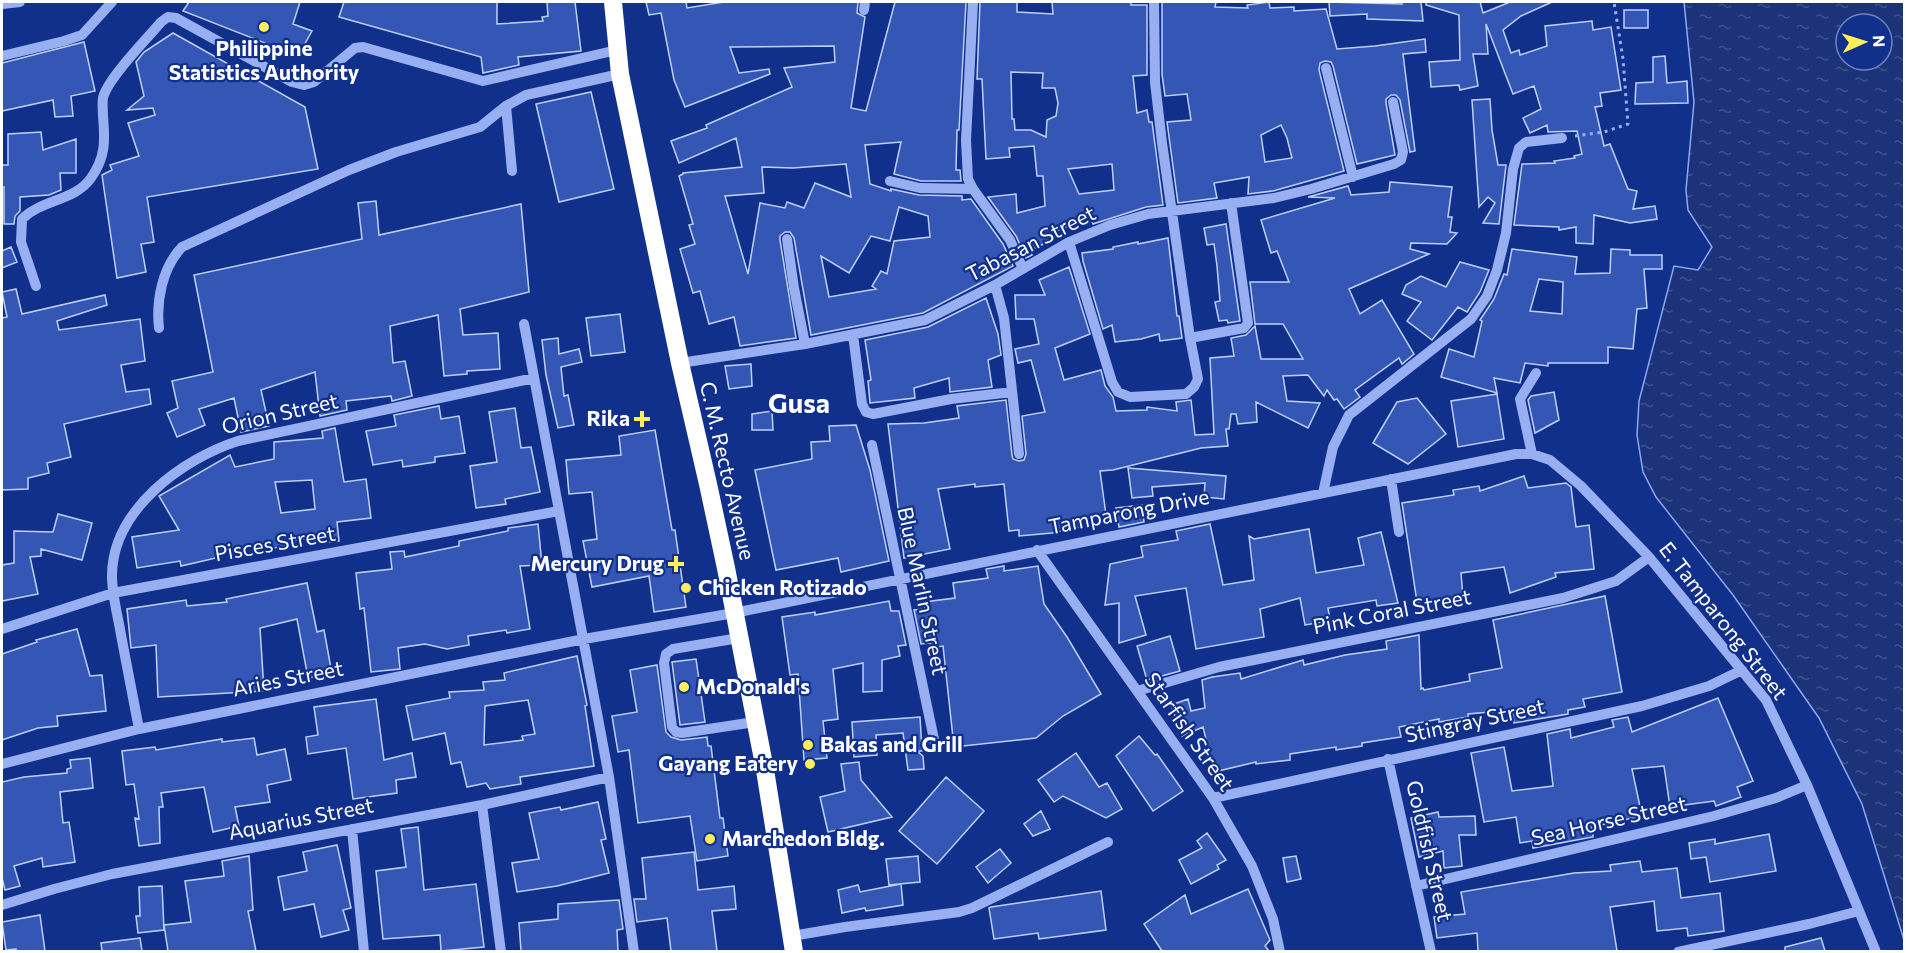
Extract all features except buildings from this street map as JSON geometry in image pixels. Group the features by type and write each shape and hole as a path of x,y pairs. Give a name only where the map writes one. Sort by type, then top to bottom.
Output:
{"highway":[{"name":"C. M. Recto Avenue","path":"613,2 620,74 739,638 793,944"}],"street":[{"path":"2,4 20,2"},
{"path":"2,56 82,35 112,2"},
{"path":"973,2 966,166 973,189 1010,240 1023,269"},
{"path":"1069,242 1112,382 1118,392 1130,397 1186,394 1194,387 1198,379 1190,338 1155,82 1154,2"},
{"path":"36,286 21,242 22,219 29,212 80,190 92,177 105,145 102,99 108,85 161,22 168,17 176,18 292,82 304,85 314,82 356,48 363,47 483,81 618,50"},
{"path":"1326,68 1353,177"},
{"path":"159,328 158,298 174,256 182,247 349,170 396,152 480,127 506,106 526,96 620,74"},
{"name":"Tabasan Street","path":"680,363 806,344 925,320 995,285 1069,242 1110,225 1172,210 1274,198 1394,164 1401,160 1403,152 1393,102"},
{"path":"506,106 512,171"},
{"path":"1323,493 1333,447 1349,415 1471,319 1487,296 1497,270 1506,233 1513,169 1519,148 1526,142 1562,138"},
{"path":"890,182 920,188 973,189"},
{"path":"1190,338 1244,328 1248,323 1231,203"},
{"path":"787,239 794,288 806,344"},
{"path":"995,285 1004,318 1019,454"},
{"path":"524,324 609,777 634,951"},
{"path":"853,335 862,404 866,412 873,414 951,399 1012,392"},
{"path":"1532,454 1520,399 1536,373"},
{"name":"Orion Street","path":"139,729 113,593 113,559 117,545 129,522 149,494 168,477 207,453 238,441 534,378"},
{"name":"Blue Marlin Street","path":"872,445 935,744"},
{"name":"Tamparong Drive","path":"734,613 1516,454 1532,454"},
{"name":"E. Tamparong Street","path":"1532,454 1550,460 1565,471 1649,557 1766,700 1808,785 1875,951"},
{"path":"1391,479 1399,532"},
{"name":"Pisces Street","path":"2,629 113,593 559,511"},
{"name":"Starfish Street","path":"1037,550 1213,798 1252,866 1273,919 1280,951"},
{"name":"Pink Coral Street","path":"1137,691 1219,667 1563,598 1616,581 1649,557"},
{"name":"Aries Street","path":"2,764 139,729 584,639 734,613"},
{"path":"739,638 674,649 666,654 664,663 672,727 676,732 682,733 755,722"},
{"name":"Stingray Street","path":"1213,798 1660,701 1709,686 1742,670"},
{"name":"Goldfish Street","path":"1388,759 1431,951"},
{"name":"Aquarius Street","path":"2,905 44,891 112,874 482,805 609,777"},
{"name":"Sea Horse Street","path":"1416,886 1714,816 1776,798 1808,785"},
{"path":"482,805 501,951"},
{"path":"352,829 364,951"},
{"path":"793,944 845,927 959,912 972,908 1108,842"},
{"path":"1678,951 1809,924 1859,911"}],"path":[{"path":"1562,138 1604,132 1628,124 1623,59 1614,2"}],"water":[{"path":"1684,2 1904,2 1904,940 1862,804 1819,718 1733,595 1656,497 1643,472 1637,435 1639,401 1674,266 1698,270 1712,247 1688,210 1686,190 1694,102"}],"place":[{"name":"Philippine Statistics Authority","path":"264,27"},
{"name":"Rika","path":"642,419"},
{"name":"Mercury Drug","path":"676,564"},
{"name":"Chicken Rotizado","path":"686,588"},
{"name":"McDonald's","path":"684,687"},
{"name":"Bakas and Grill","path":"808,745"},
{"name":"Gayang Eatery","path":"810,764"},
{"name":"Marchedon Bldg.","path":"710,839"}],"district":[{"name":"Gusa","path":"799,404"}]}
